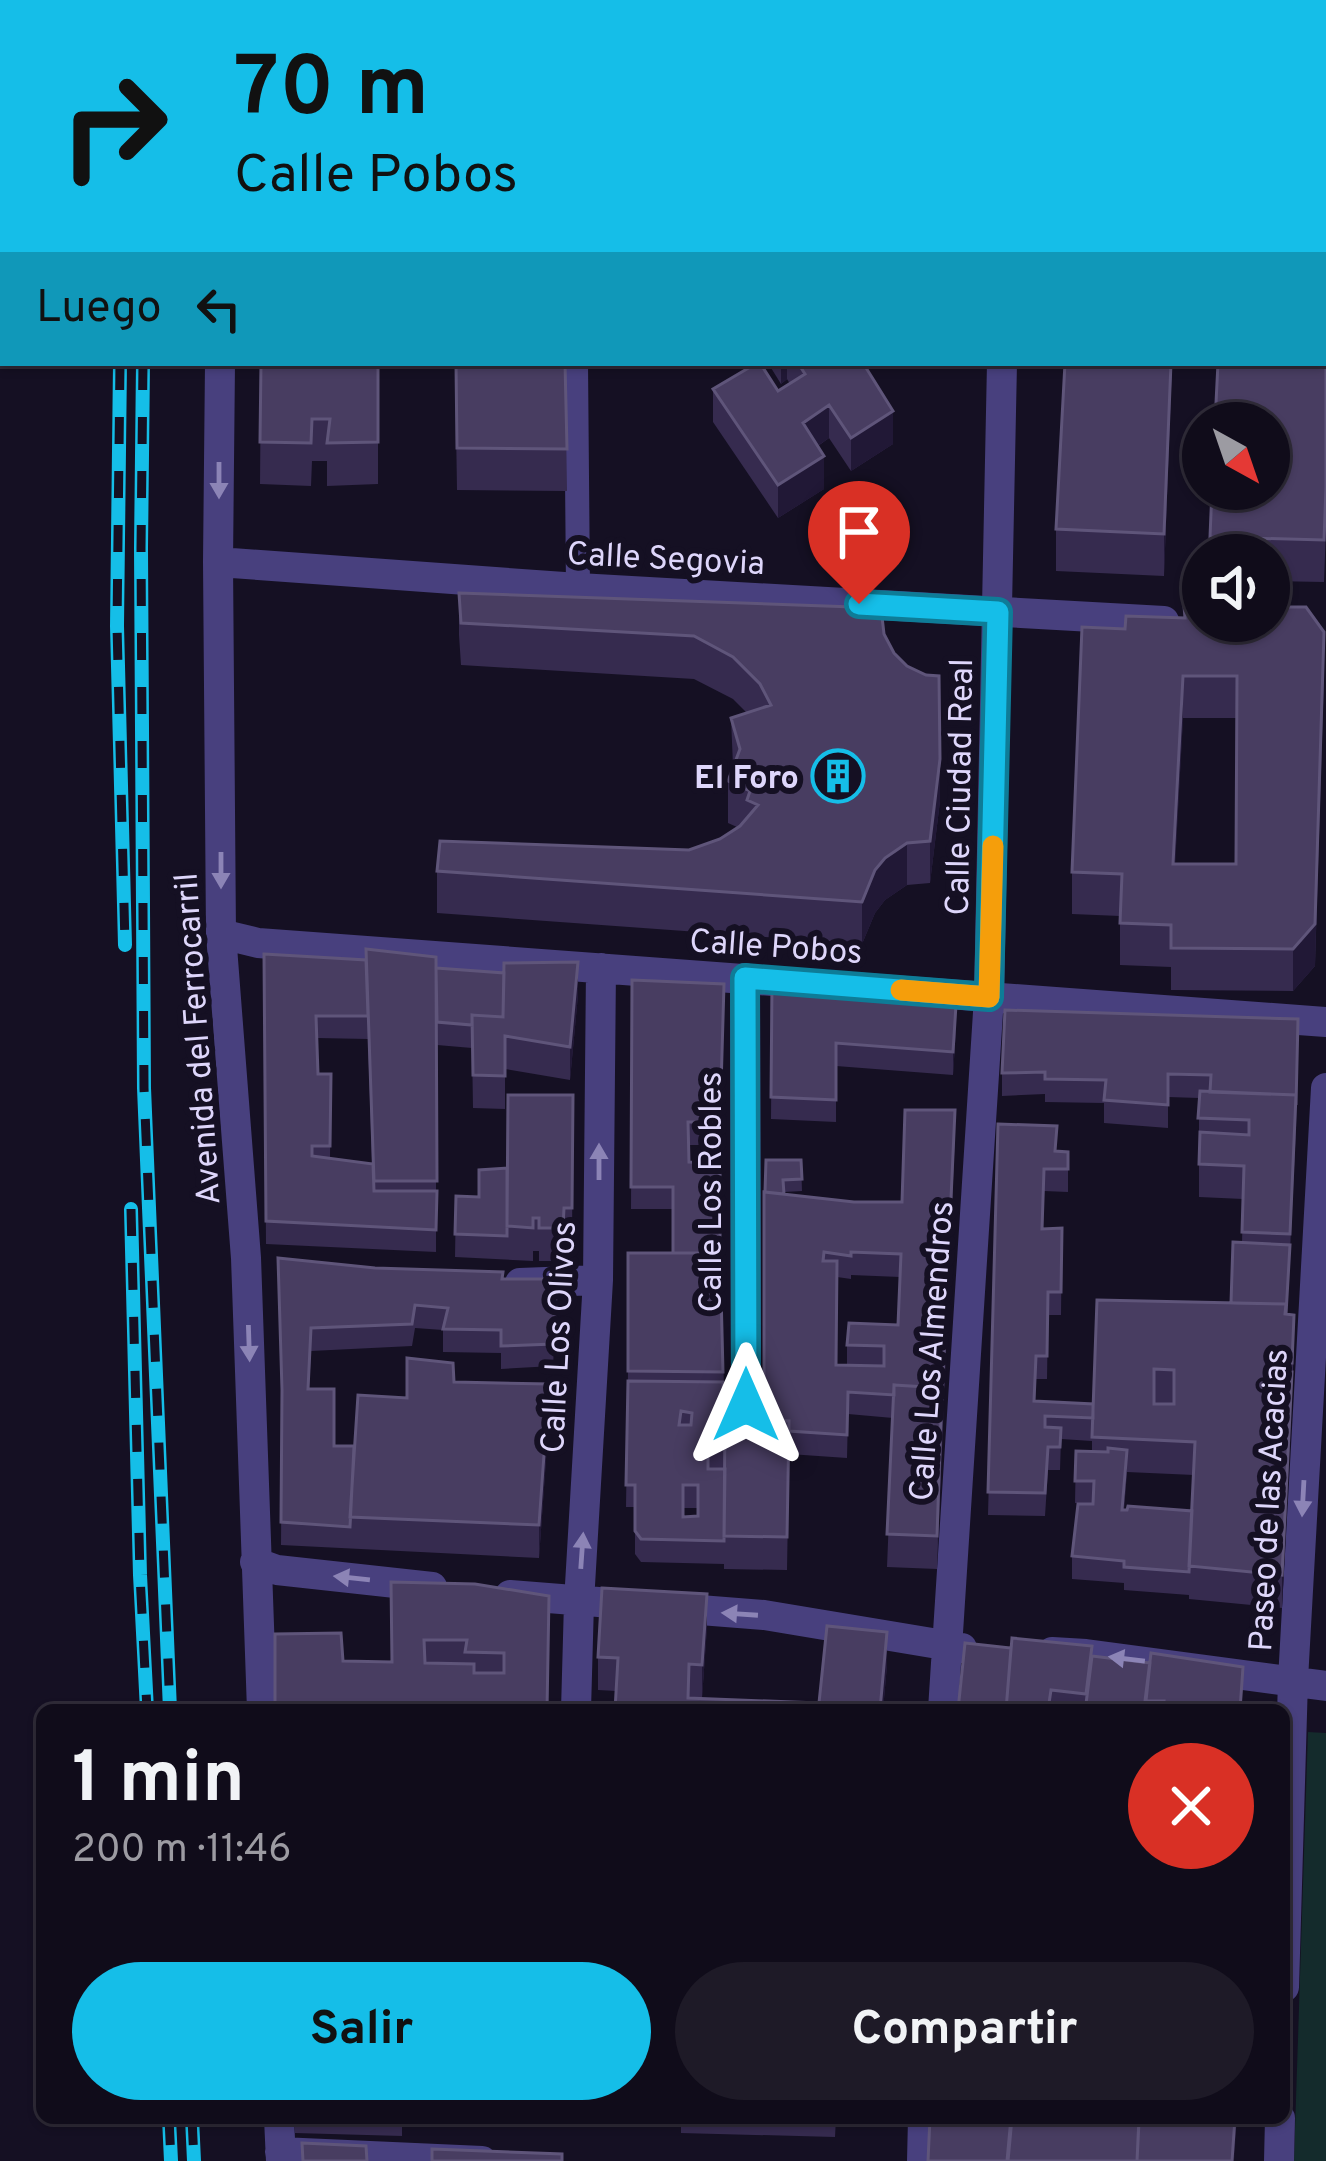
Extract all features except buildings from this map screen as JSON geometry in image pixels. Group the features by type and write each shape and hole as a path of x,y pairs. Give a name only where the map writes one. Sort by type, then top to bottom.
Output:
{"street":[{"name":"Avenida del Ferrocarril","path":"220,366 221,934 246,1258 262,1704"},
{"name":"Calle Ciudad Real","path":"989,997 1002,366"},
{"name":"Calle Segovia","path":"218,562 578,588 1182,622"},
{"name":"Calle Pobos","path":"221,934 258,943 1326,1022"},
{"name":"Calle Los Olivos","path":"576,1704 598,1280 602,968"},
{"name":"Calle Los Robles","path":"745,978 746,1405"},
{"name":"Calle Los Almendros","path":"943,1704 989,997"},
{"name":"Paseo de las Acacias","path":"1290,1783 1326,1088"},
{"path":"246,1258 281,1266"},
{"path":"492,1284 598,1280"},
{"path":"255,1562 277,1570 474,1591 764,1616 947,1647 988,1649"},
{"path":"1028,1651 1086,1654 1326,1686"},
{"path":"279,2124 280,2156 482,2161"},
{"path":"922,2161 923,2124"},
{"path":"1279,2161 1280,2124"}],"lane":[{"path":"576,366 578,588"}],"green space":[{"path":"1308,1732 1326,1733 1326,2161 1294,2161"}],"railway":[{"path":"120,366 117,626 125,945"},
{"path":"143,366 144,1088 170,1704"},
{"path":"131,1209 147,1704"},
{"path":"169,2124 171,2161"},
{"path":"192,2124 194,2161"}],"slow traffic":[{"path":"901,990 989,997 993,846"}],"place":[{"name":"El Foro","path":"838,776"}],"route":[{"path":"746,1405 745,978 989,997 998,612 859,604"}]}
